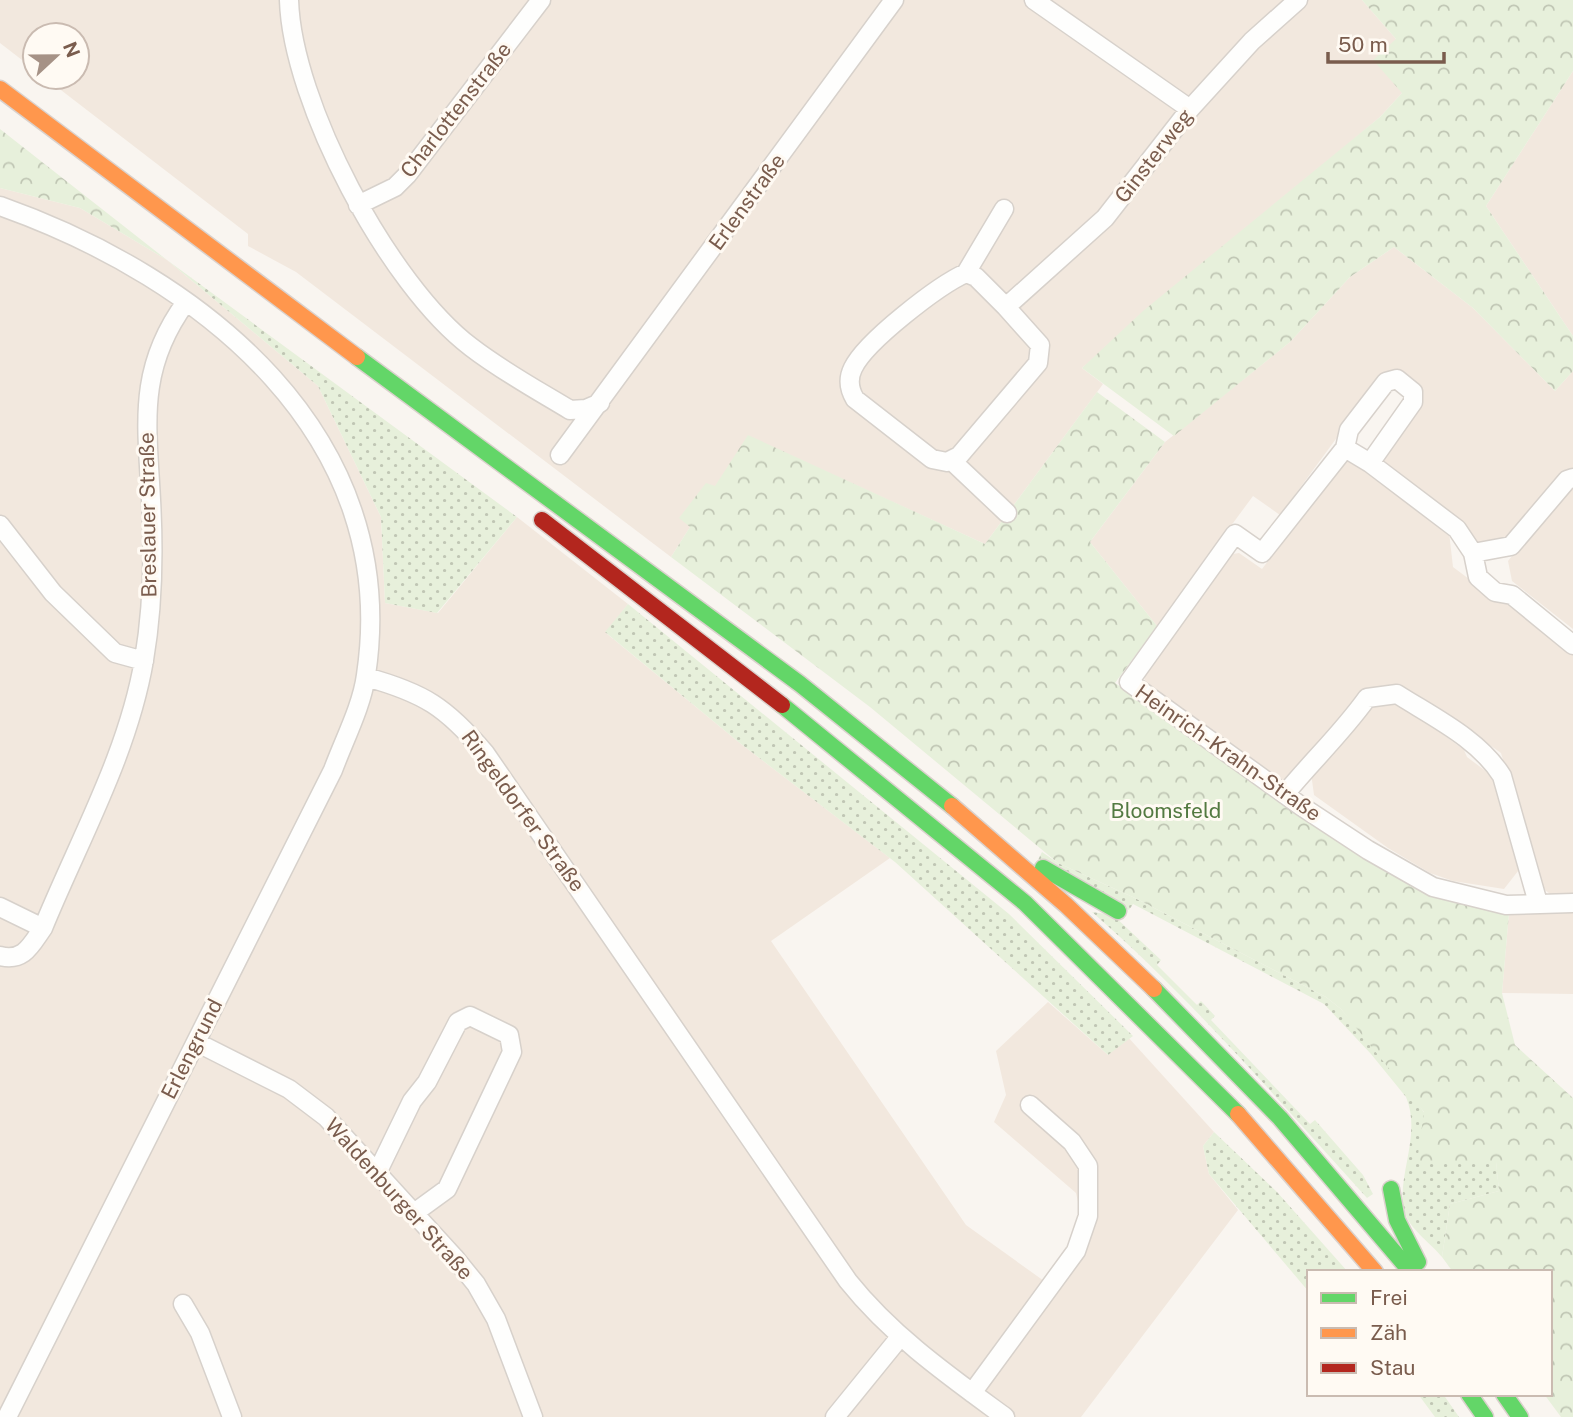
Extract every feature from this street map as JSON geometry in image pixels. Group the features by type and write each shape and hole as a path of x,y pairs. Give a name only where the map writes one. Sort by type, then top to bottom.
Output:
{"highway":[{"path":"0,89 837,712 1035,876 1234,1069 1315,1158 1409,1270"},
{"path":"0,110 324,353"},
{"path":"524,506 822,736 1025,903 1211,1085 1374,1270"},
{"path":"1006,852 1048,870 1118,911"},
{"path":"1391,1189 1397,1220 1422,1270"},
{"path":"1470,1396 1485,1417"},
{"path":"1505,1396 1520,1417"}],"street":[{"path":"289,0 301,67 336,160 358,205 395,265 470,347 570,410 586,409 600,403"},
{"name":"Charlottenstraße","path":"358,205 395,187 407,175 541,0"},
{"name":"Erlenstraße","path":"560,455 894,0"},
{"path":"1034,0 1190,109"},
{"name":"Ginsterweg","path":"1006,307 1105,218 1190,109 1252,41 1298,0"},
{"path":"0,206 41,221 121,260 186,302 240,343 284,388 318,434 343,483 364,544 371,610 366,677"},
{"path":"966,273 976,277 1040,345 1040,358 1009,400 960,456 951,461 932,459 855,399 850,379 858,360 898,321 951,280 966,273 1004,209"},
{"name":"Breslauer Straße","path":"0,956 17,957 27,953 43,928 126,730 144,661 153,589 145,426 148,398 166,330 186,302"},
{"name":"Heinrich-Krahn-Straße","path":"1370,463 1413,402 1413,392 1397,379 1386,382 1349,429 1345,448 1262,553 1235,534 1129,682 1368,850 1433,887 1506,905 1573,903"},
{"path":"1345,448 1370,463 1457,529 1474,553 1478,577 1495,593 1512,595 1573,645"},
{"path":"951,461 1007,513"},
{"path":"1474,553 1511,546 1567,480 1573,478"},
{"path":"0,525 53,593 114,653 144,661"},
{"name":"Erlengrund","path":"7,1417 333,770 366,677"},
{"name":"Ringeldorfer Straße","path":"366,677 407,688 455,718 485,752 848,1281 871,1310 900,1337 1005,1417"},
{"path":"1285,794 1318,752 1339,736 1367,698 1397,694 1443,724 1493,762 1502,776 1538,903"},
{"path":"0,907 43,928"},
{"path":"377,1173 412,1101 427,1082 458,1023 470,1016 509,1035 512,1052 447,1189 414,1213"},
{"name":"Waldenburger Straße","path":"196,1042 289,1089 326,1117 414,1213 476,1284 496,1319 533,1417"},
{"path":"972,1393 1076,1251 1088,1216 1088,1166 1072,1142 1030,1105"},
{"path":"183,1304 200,1333 232,1417"},
{"path":"835,1417 900,1337"}],"shaded area":[{"path":"0,0 1362,0 1396,39 1402,93 1380,117 1082,368 1103,384 985,544 748,436 671,557 296,272 248,246 248,234 62,91 91,91 91,21 21,21 21,59 0,43"},
{"path":"1573,71 1573,336 1486,206"},
{"path":"0,188 80,208 167,260 318,386 381,517 385,603 438,613 517,517 628,604 606,633 741,744 890,858 771,941 966,1225 1044,1281 1077,1231 1080,1210 1076,1193 994,1122 1006,1095 996,1051 1048,1002 1108,1055 1127,1036 1214,1132 1203,1146 1209,1174 1238,1210 1081,1417 0,1417"},
{"path":"1394,247 1473,308 1555,391 1573,371 1573,469 1565,470 1543,500 1537,501 1508,539 1477,543 1381,466 1380,460 1420,407 1423,398 1415,380 1400,371 1380,379 1280,515 1253,496 1157,626 1090,542 1165,442 1290,342 1350,277"},
{"path":"1350,459 1449,532 1453,567 1497,600 1510,600 1573,652 1573,894 1553,896 1542,888 1501,753 1449,716 1441,717 1397,684 1362,690 1286,784 1145,683 1144,675 1233,554 1239,553 1262,569 1344,460"},
{"path":"1569,486 1573,486 1573,629 1512,581 1508,561"},
{"path":"1394,698 1464,750 1467,757 1495,778 1522,866 1504,889 1453,881 1430,873 1388,848 1314,795 1311,773 1320,760 1328,758 1370,702"},
{"path":"1573,911 1573,994 1502,993 1509,913"}],"green space":[{"path":"1362,0 1573,0 1573,71 1486,206 1573,336 1573,371 1555,391 1473,308 1394,247 1350,277 1290,342 1174,436 1082,368 1143,311 1380,117 1402,93 1373,60 1396,39"},
{"path":"0,129 167,260 80,208 0,188"},
{"path":"167,260 517,517 437,613 385,603 381,517 318,386"},
{"name":"Bloomsfeld","path":"1097,392 1165,442 1090,542 1157,626 1115,683 1386,870 1509,913 1502,993 1515,1045 1573,1098 1573,1417 1561,1417 1545,1396 1552,1396 1552,1270 1452,1270 1442,1257 1450,1204 1499,1191 1496,1162 1417,1162 1424,1112 1341,1009 1326,997 1135,898 1058,863 870,707 671,557 690,527 679,518 706,483 715,486 748,435 985,544"},
{"path":"628,604 1009,914 1133,1036 1108,1055 895,862 741,744 605,632"},
{"path":"1042,852 1058,863 1135,898 1326,997 1341,1009 1404,1082 1427,1117 1496,1161 1499,1191 1450,1204 1442,1257 1409,1221 1403,1203 1411,1128 1406,1097 1371,1054 1324,1004 1133,904 1129,910 1038,860"},
{"path":"1092,912 1113,915 1161,960 1157,965 1197,1005 1201,1001 1215,1016 1211,1020 1310,1124 1315,1120 1363,1175 1373,1194 1367,1198 1199,1015"},
{"path":"1214,1132 1277,1192 1346,1270 1307,1270 1307,1290 1209,1174 1203,1146"},
{"path":"1419,1396 1444,1396 1459,1417 1435,1417"}],"traffic: fast":[{"path":"357,357 800,684 952,806"},
{"path":"782,705 1025,903 1238,1114"},
{"path":"1043,868 1118,911"},
{"path":"1154,989 1280,1118 1409,1270"},
{"path":"1391,1189 1397,1220 1418,1262"},
{"path":"1470,1396 1485,1417"},
{"path":"1505,1396 1520,1417"}],"traffic: slow":[{"path":"0,89 357,357"},
{"path":"952,806 1066,905 1154,989"},
{"path":"1238,1114 1373,1270"}],"traffic: jam":[{"path":"542,520 782,705"}]}
